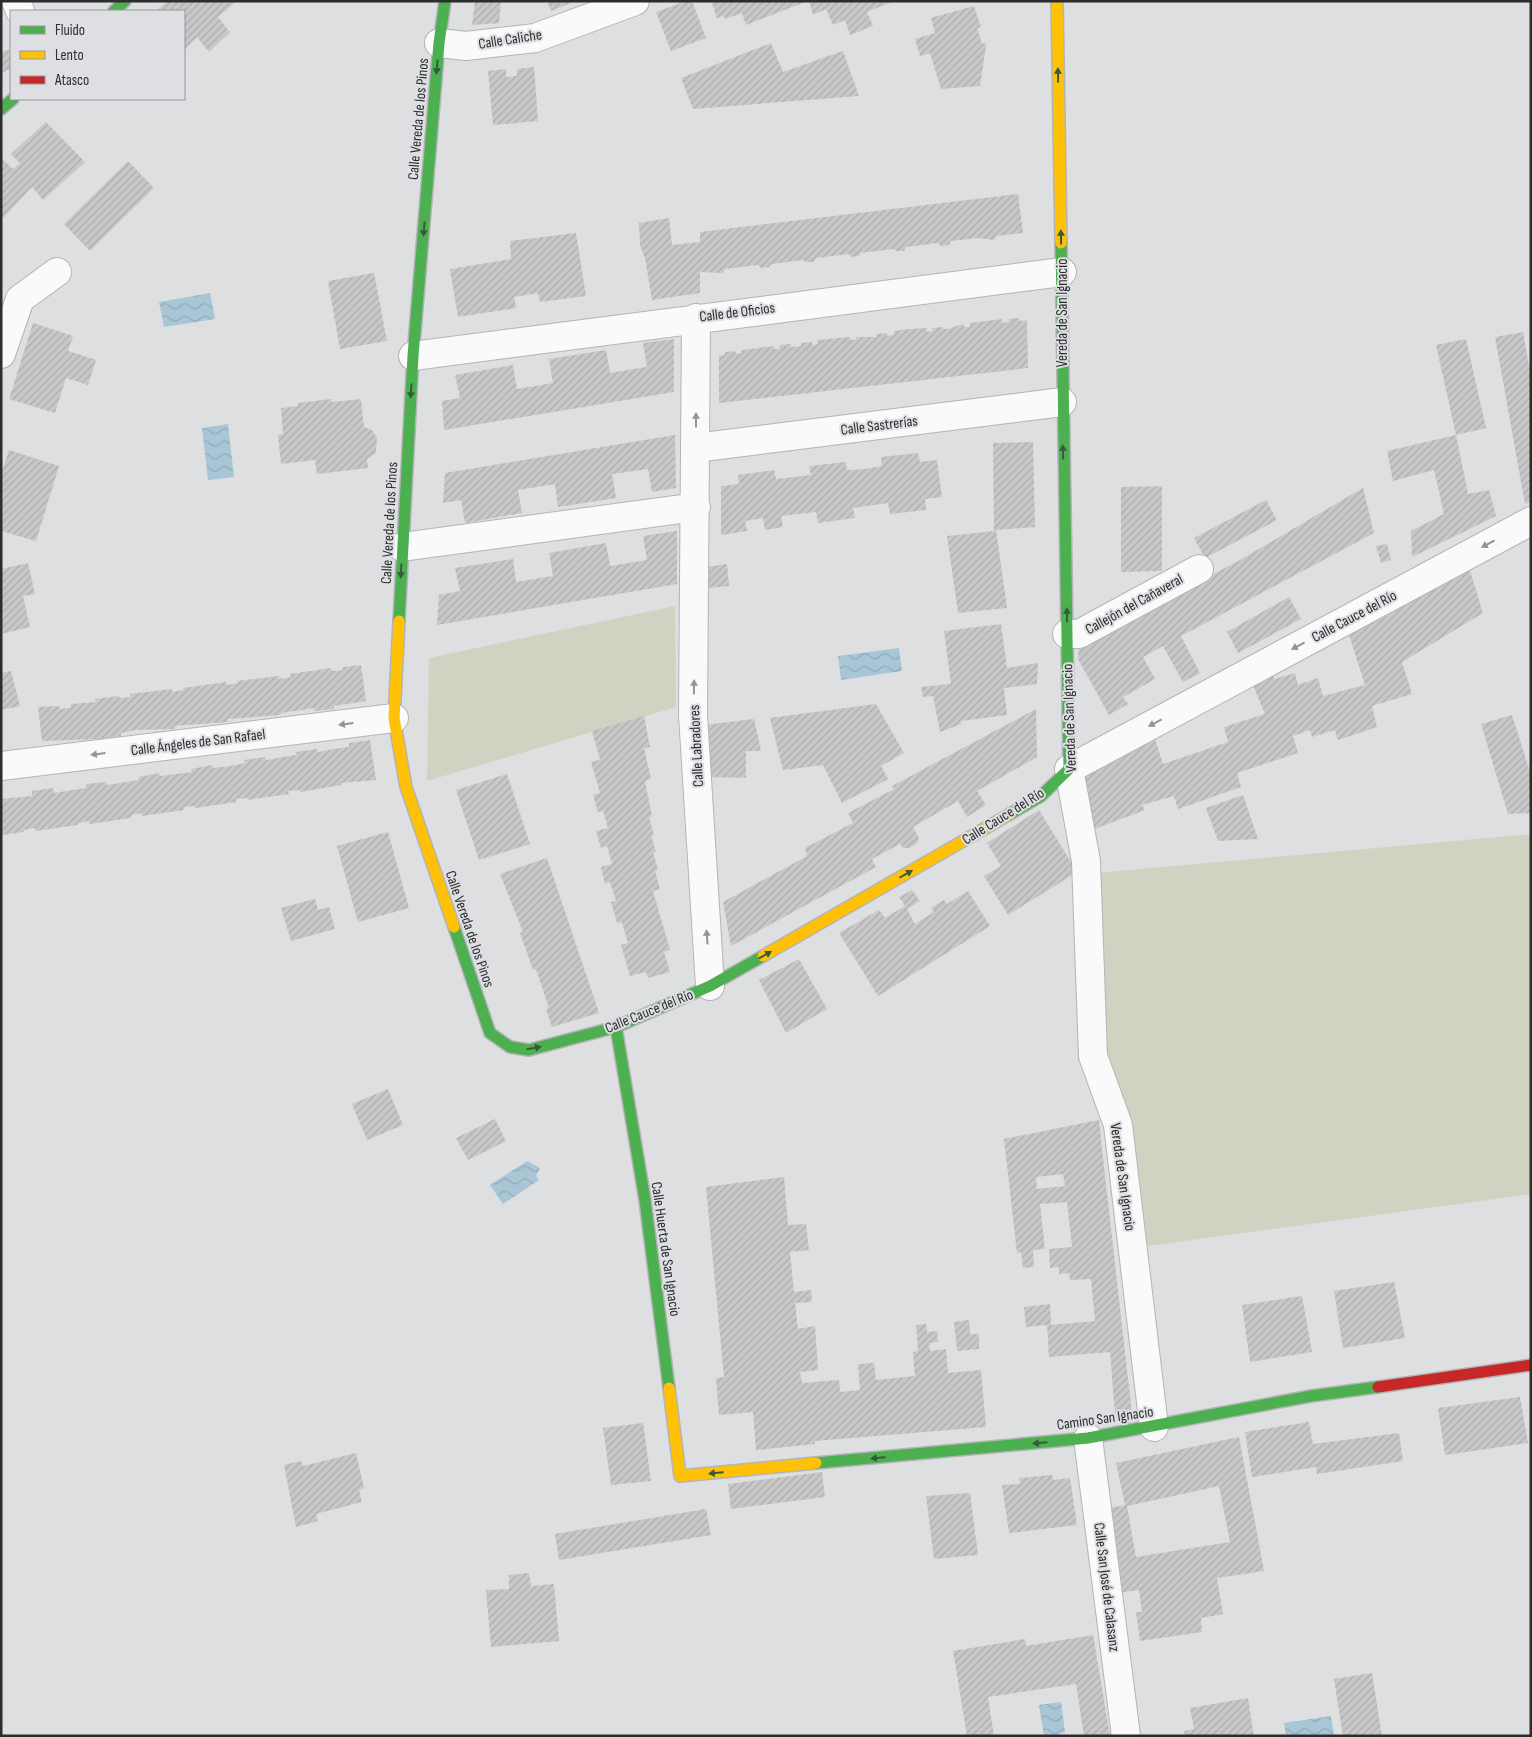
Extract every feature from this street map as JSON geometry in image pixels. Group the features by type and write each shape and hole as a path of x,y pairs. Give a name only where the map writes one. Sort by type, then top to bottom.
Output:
{"street":[{"path":"115,10 125,1"},
{"name":"Calle Vereda de los Pinos","path":"445,1 439,43 413,356 394,718 406,788 490,1033"},
{"name":"Calle Caliche","path":"439,43 466,46 535,38 635,1"},
{"name":"Vereda de San Ignacio","path":"1057,1 1069,769 1086,861 1093,1056 1118,1125 1154,1427"},
{"path":"1,109 12,100"},
{"path":"1,354 20,299 57,272"},
{"name":"Calle de Oficios","path":"413,356 1062,272"},
{"name":"Calle Labradores","path":"696,318 693,715 710,986"},
{"name":"Calle Sastrerías","path":"696,448 1062,402"},
{"path":"402,547 696,507"},
{"name":"Calle Cauce del Río","path":"490,1033 510,1047 529,1050 616,1027 710,986 1041,796 1069,769 1531,521"},
{"name":"Callejón del Cañaveral","path":"1067,634 1079,634 1199,569"},
{"name":"Calle Ángeles de San Rafael","path":"1,766 394,718"},
{"name":"Calle Huerta de San Ignacio","path":"616,1027 645,1200 680,1476"},
{"name":"Camino San Ignacio","path":"680,1476 1088,1438 1311,1396 1531,1365"},
{"name":"Calle San José de Calasanz","path":"1088,1438 1126,1736"}],"green space":[{"path":"675,606 676,707 427,781 429,658"},
{"path":"1531,834 1531,1194 1140,1247 1100,1053 1096,873"}],"water":[{"path":"210,293 215,319 164,327 159,302"},
{"path":"228,424 234,477 208,480 202,428"},
{"path":"899,648 902,671 841,680 838,656"},
{"path":"527,1161 540,1168 536,1176 539,1180 503,1204 490,1185"},
{"path":"1061,1702 1065,1732 1058,1734 1058,1736 1044,1736 1039,1705"},
{"path":"1331,1716 1334,1736 1286,1736 1284,1723"}],"building":[{"path":"167,1 237,1 218,17 230,32 209,52 197,37 185,49 185,10 157,10"},
{"path":"475,1 501,1 499,23 472,25"},
{"path":"547,1 576,1 551,11"},
{"path":"686,1 692,1 706,38 671,51 656,12"},
{"path":"711,1 808,1 746,25 742,13 725,19 723,16 717,18"},
{"path":"809,1 894,1 867,12 873,26 850,35 845,20 833,25 826,9 813,15"},
{"path":"974,6 981,27 977,28 982,44 985,43 986,46 980,86 941,89 930,53 920,56 915,39 935,33 931,18"},
{"path":"771,43 783,72 843,51 859,96 693,109 681,78"},
{"path":"9,49 10,69 1,73 1,52"},
{"path":"534,67 538,121 493,125 488,71 506,69 506,77 517,76 517,69"},
{"path":"46,122 85,162 43,200 32,187 1,220 1,158 13,169 20,163 11,154"},
{"path":"128,161 154,188 90,251 64,224"},
{"path":"1018,194 1023,233 996,236 994,240 978,238 951,241 949,245 941,246 938,243 906,247 904,251 893,249 861,253 859,256 851,257 849,254 816,258 814,262 803,260 772,264 769,267 761,268 758,265 725,269 723,273 700,272 700,293 652,300 645,258 640,245 639,223 669,218 672,245 700,242 700,232"},
{"path":"576,233 586,296 540,302 538,293 514,297 516,308 458,317 450,269 511,259 510,241"},
{"path":"374,273 387,341 340,349 328,281"},
{"path":"1019,318 1020,321 1027,320 1028,368 719,403 719,356 725,355 725,352 735,351 736,354 742,353 741,350 774,346 775,349 779,349 780,345 791,344 791,347 801,346 801,343 812,342 812,345 818,344 817,340 850,337 851,340 856,340 856,337 877,337 876,334 887,333 887,336 894,335 894,331 909,329 927,328 927,332 933,331 932,328 943,327 943,329 948,329 963,324 964,327 970,327 970,323 1002,319 1002,323 1009,322 1009,319"},
{"path":"33,323 73,336 68,351 96,360 88,385 66,378 55,413 9,399"},
{"path":"1523,332 1531,377 1531,501 1525,504 1495,337"},
{"path":"674,339 674,392 444,430 442,401 460,398 455,375 513,365 517,389 553,383 549,359 606,350 610,373 647,367 643,343"},
{"path":"1466,339 1486,428 1456,435 1436,345"},
{"path":"331,399 332,402 361,399 364,427 372,430 377,438 376,453 367,459 368,468 317,474 315,460 281,464 278,435 283,434 281,408 298,406 298,403"},
{"path":"675,435 676,488 652,492 648,469 612,474 616,498 558,507 555,484 518,490 522,513 465,523 461,500 443,503 445,473"},
{"path":"1456,435 1468,494 1489,490 1496,516 1412,557 1411,531 1444,514 1434,470 1393,481 1387,451"},
{"path":"1033,442 1035,527 996,530 1007,608 958,613 947,536 994,531 993,443"},
{"path":"9,450 59,466 36,541 1,531 1,474"},
{"path":"918,453 920,462 937,460 942,497 925,499 926,510 890,514 888,503 853,508 855,518 818,523 816,512 781,516 783,527 765,530 763,518 745,521 747,531 721,535 721,486 739,484 738,475 774,470 776,479 811,475 809,466 846,462 847,470 865,469 882,466 881,457"},
{"path":"1162,486 1162,571 1121,572 1121,487"},
{"path":"1363,488 1374,533 1181,636 1200,673 1183,682 1163,646 1143,657 1155,679 1123,697 1128,704 1109,715 1078,659 1079,645 1240,560"},
{"path":"1266,500 1277,520 1205,558 1194,538"},
{"path":"677,531 677,584 437,625 439,595 460,591 455,568 513,559 516,582 553,576 549,553 606,543 610,566 647,560 643,536"},
{"path":"1387,544 1391,560 1381,563 1376,546"},
{"path":"28,563 35,594 23,596 30,627 1,634 1,569"},
{"path":"727,564 729,586 708,588 706,567"},
{"path":"1469,567 1483,613 1402,662 1412,694 1372,706 1377,727 1338,740 1335,730 1312,737 1310,730 1293,736 1298,753 1237,773 1241,787 1178,809 1174,796 1142,805 1145,810 1092,830 1081,776 1153,733 1163,764 1228,742 1224,727 1265,714 1250,678 1271,670 1274,679 1295,673 1298,685 1318,678 1323,696 1365,685 1347,629 1387,616"},
{"path":"1289,597 1301,619 1238,653 1227,632"},
{"path":"1001,624 1007,668 1038,663 1037,684 1004,688 1007,715 961,721 961,724 940,732 933,696 923,697 921,687 951,684 944,631"},
{"path":"361,665 366,701 334,706 334,709 314,711 314,708 281,713 281,715 228,719 228,722 174,726 175,729 136,730 121,733 121,736 101,739 42,741 38,707 59,706 60,709 71,708 71,704 96,702 95,699 119,696 120,698 131,697 130,694 172,689 172,692 184,690 183,688 226,682 227,685 238,683 237,681 279,676 279,679 291,677 290,674 331,668 332,671 343,670 343,667"},
{"path":"11,671 20,706 1,710 1,673"},
{"path":"876,704 904,753 881,766 888,779 842,803 823,765 783,770 770,718"},
{"path":"1036,709 1037,757 977,791 986,805 967,817 958,801 913,827 919,838 917,843 909,848 903,848 900,844 872,859 876,867 731,946 723,902 807,856 805,848 853,823 848,813 894,789 892,786"},
{"path":"1512,715 1531,775 1531,813 1508,814 1481,724"},
{"path":"644,716 650,747 644,748 651,779 645,781 652,816 649,817 654,835 651,835 656,852 653,852 658,870 655,871 660,889 653,891 670,950 664,952 670,972 648,978 646,972 630,976 621,945 628,943 622,922 617,923 611,902 616,901 610,882 605,884 601,867 612,864 607,846 601,848 596,831 608,828 603,811 598,812 593,795 600,793 591,762 600,760 592,731"},
{"path":"754,719 761,751 746,751 746,778 704,777 704,725"},
{"path":"370,740 376,780 341,783 341,785 300,792 300,790 288,791 289,794 248,800 247,798 236,799 237,802 195,808 195,806 183,807 184,810 142,816 142,813 131,815 131,818 89,824 89,821 78,823 78,825 35,831 35,828 23,830 24,832 1,835 1,799 32,796 32,791 53,788 54,793 86,788 86,784 106,782 107,785 139,780 139,777 159,773 160,776 192,772 191,769 212,765 213,768 230,766 245,763 244,760 265,757 266,760 297,755 296,752 317,749 318,752 349,747 349,743"},
{"path":"507,774 530,844 479,860 456,790"},
{"path":"1243,795 1258,839 1218,841 1206,808"},
{"path":"1039,810 1077,872 1008,915 984,876 1001,866 987,843"},
{"path":"388,832 409,908 358,922 337,846"},
{"path":"547,858 599,1013 552,1027 546,1009 549,1008 536,969 533,970 520,933 523,932 500,874"},
{"path":"912,890 920,901 907,909 915,924 934,912 931,908 944,900 947,904 968,891 990,926 878,996 839,933 879,910 885,918 905,906 899,897"},
{"path":"315,899 318,910 329,907 335,929 291,941 281,908"},
{"path":"799,959 827,1009 786,1033 759,980"},
{"path":"388,1089 403,1125 367,1140 352,1104"},
{"path":"495,1119 506,1141 468,1160 456,1138"},
{"path":"1099,1120 1132,1414 1115,1415 1110,1352 1049,1357 1047,1325 1026,1327 1024,1307 1050,1304 1051,1325 1095,1321 1091,1279 1070,1280 1069,1273 1059,1274 1059,1267 1050,1268 1049,1249 1072,1247 1067,1202 1040,1204 1045,1249 1033,1250 1034,1267 1023,1268 1021,1252 1017,1253 1004,1139","holes":["1063,1174 1065,1186 1037,1189 1036,1177"]},
{"path":"784,1177 788,1225 806,1224 809,1250 790,1252 794,1292 811,1290 812,1302 795,1303 798,1329 815,1326 818,1370 800,1372 802,1383 839,1380 840,1392 860,1390 858,1364 874,1363 876,1380 915,1376 913,1352 918,1351 916,1325 926,1324 927,1332 937,1331 938,1342 929,1343 930,1351 946,1349 948,1373 981,1370 986,1427 815,1441 815,1444 756,1450 753,1412 719,1415 716,1378 724,1377 706,1187"},
{"path":"1394,1282 1405,1338 1343,1348 1334,1291"},
{"path":"1302,1296 1312,1352 1250,1362 1242,1305"},
{"path":"969,1320 970,1334 979,1334 979,1349 957,1351 954,1322"},
{"path":"1520,1397 1528,1443 1445,1455 1438,1408"},
{"path":"1309,1422 1313,1444 1399,1433 1403,1461 1317,1474 1316,1467 1252,1477 1245,1432"},
{"path":"643,1423 651,1481 611,1485 603,1428"},
{"path":"1239,1437 1264,1571 1217,1578 1223,1614 1201,1618 1202,1632 1140,1641 1136,1612 1142,1612 1139,1590 1116,1593 1102,1509 1125,1505 1116,1463","holes":["1219,1486 1230,1542 1136,1557 1127,1506"]},
{"path":"356,1453 364,1488 359,1490 362,1502 316,1514 318,1521 296,1527 284,1465 301,1461 303,1466"},
{"path":"822,1472 825,1497 731,1509 728,1484"},
{"path":"1052,1475 1053,1480 1070,1478 1077,1525 1009,1533 1002,1485 1020,1484 1019,1478"},
{"path":"970,1493 978,1555 934,1559 926,1496"},
{"path":"706,1509 711,1535 559,1560 555,1534"},
{"path":"529,1573 531,1586 554,1584 559,1641 491,1647 486,1590 509,1589 509,1575"},
{"path":"1093,1635 1110,1736 1084,1736 1076,1684 988,1697 994,1736 967,1736 953,1651 1025,1639 1026,1646"},
{"path":"1372,1673 1382,1736 1343,1736 1334,1679"},
{"path":"1248,1698 1254,1736 1185,1736 1184,1731 1194,1729 1190,1708"}],"traffic: fast":[{"path":"115,10 125,1"},
{"path":"399,621 413,356 439,43 445,1"},
{"path":"1,109 12,100"},
{"path":"1010,814 1041,796 1069,769 1061,243"},
{"path":"454,927 490,1033 510,1047 529,1050 616,1027 710,986 763,956"},
{"path":"616,1027 645,1200 669,1388"},
{"path":"816,1463 1088,1438 1311,1396 1378,1387"}],"traffic: slow":[{"path":"1057,1 1061,243"},
{"path":"399,621 394,718 406,787 454,927"},
{"path":"763,956 1010,814"},
{"path":"669,1388 680,1476 816,1463"}],"traffic: jam":[{"path":"1378,1387 1531,1365"}]}
